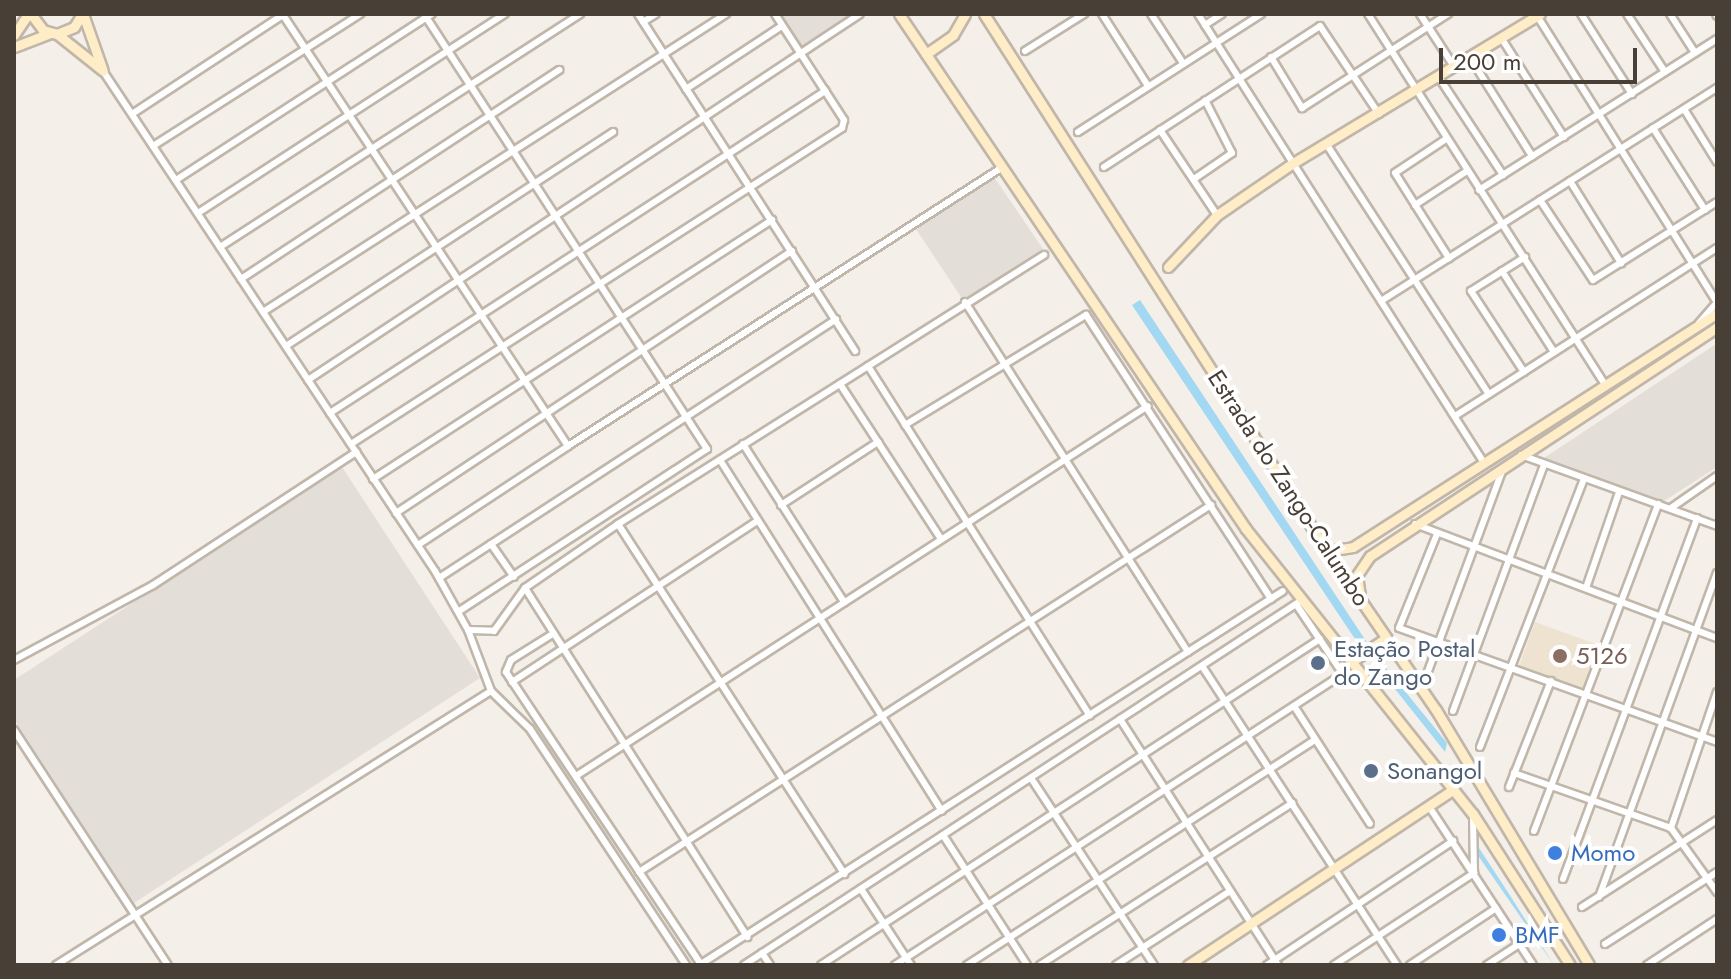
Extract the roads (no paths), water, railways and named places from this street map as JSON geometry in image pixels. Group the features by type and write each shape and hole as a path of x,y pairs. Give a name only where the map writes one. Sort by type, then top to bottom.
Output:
{"main road":[{"path":"15,31 29,14 103,71"},
{"path":"14,47 74,27 83,14"},
{"path":"83,14 103,71"},
{"name":"Estrada do Zango-Calumbo","path":"899,14 1246,529 1299,602 1473,814 1570,965"},
{"path":"926,54 953,35 965,14"},
{"name":"Estrada do Zango-Calumbo","path":"984,14 1325,548 1386,638 1589,965"},
{"path":"1168,267 1217,215 1293,163 1417,94 1538,15"},
{"path":"1325,548 1346,551 1717,313"},
{"path":"1367,610 1357,586 1359,569 1415,524 1716,331"},
{"path":"1351,662 1386,638"},
{"path":"1188,965 1430,808 1454,789"}],"street":[{"path":"132,114 283,14 568,446"},
{"path":"153,146 360,14"},
{"path":"198,213 505,14"},
{"path":"220,247 580,14"},
{"path":"638,14 855,351"},
{"path":"643,22 656,14"},
{"path":"263,312 417,216 726,14"},
{"path":"351,444 842,128 844,120 775,14"},
{"path":"308,380 462,284 860,14"},
{"path":"1025,51 1084,14"},
{"path":"1102,14 1148,86"},
{"path":"1151,14 1183,63"},
{"path":"1198,14 1484,463"},
{"path":"1205,25 1222,14"},
{"path":"1078,132 1261,14"},
{"path":"1368,14 1605,384"},
{"path":"1420,14 1456,69"},
{"path":"1271,57 1302,108 1448,14"},
{"path":"1581,14 1632,94"},
{"path":"1627,14 1665,72"},
{"path":"1670,14 1695,53"},
{"path":"176,180 427,15 688,416 706,453 459,611"},
{"path":"1538,15 1717,302 1698,324"},
{"path":"686,89 782,26"},
{"path":"1104,167 1320,26 1380,115"},
{"path":"1502,39 1564,137"},
{"path":"1479,190 1717,39"},
{"path":"1471,59 1532,156"},
{"path":"241,279 394,182 559,70"},
{"path":"103,71 439,578 468,630 491,691 530,729 686,965"},
{"path":"1440,79 1503,175"},
{"path":"1381,301 1717,88"},
{"path":"330,413 825,91"},
{"path":"1194,179 1232,153 1205,100"},
{"path":"1684,109 1717,162"},
{"path":"1653,128 1705,210"},
{"path":"1160,130 1217,215"},
{"path":"286,346 613,132"},
{"path":"1446,139 1395,171 1449,258"},
{"path":"1327,145 1489,394"},
{"path":"418,545 1001,168"},
{"path":"1415,205 1467,171"},
{"path":"1570,181 1621,263"},
{"path":"1540,200 1591,279 1717,202"},
{"path":"373,479 772,220"},
{"path":"1455,416 1717,248"},
{"path":"396,513 792,251"},
{"path":"468,630 494,631 525,588 618,524 965,302 1044,255"},
{"path":"1524,372 1471,291 1525,257"},
{"path":"1502,271 1554,352"},
{"path":"965,302 1001,363 1188,652"},
{"path":"905,425 1001,363 1086,315 1271,599"},
{"path":"439,578 836,319"},
{"path":"868,366 1090,716"},
{"path":"840,384 941,539"},
{"path":"576,776 1148,406"},
{"path":"781,505 878,442"},
{"path":"743,444 844,602"},
{"path":"14,660 153,585 356,452"},
{"path":"1521,455 1717,526"},
{"path":"720,460 756,522 942,811"},
{"path":"1453,711 1544,465"},
{"path":"1427,674 1504,466"},
{"path":"1671,508 1717,476"},
{"path":"1480,747 1513,669 1584,479"},
{"path":"1586,588 1619,492"},
{"path":"1534,831 1658,504"},
{"path":"639,872 1211,505"},
{"path":"1563,879 1624,707 1697,518"},
{"path":"512,682 756,522"},
{"path":"618,524 844,874"},
{"path":"1415,524 1717,638"},
{"path":"1437,534 1399,628 1717,742"},
{"path":"491,544 514,577"},
{"path":"1599,897 1717,573"},
{"path":"525,588 551,635 562,647 747,937"},
{"path":"551,635 511,660 505,668 699,963 747,937 1283,591"},
{"path":"744,965 1299,602 1343,674 895,965"},
{"path":"821,965 968,873 1320,639"},
{"path":"1202,666 1397,965"},
{"path":"1509,787 1551,681"},
{"path":"56,965 491,691"},
{"path":"1671,828 1717,692"},
{"path":"1294,706 1370,824"},
{"path":"1120,719 1276,963"},
{"path":"14,730 168,965"},
{"path":"967,965 1315,740"},
{"path":"1514,773 1671,828 1717,892"},
{"path":"1031,778 1154,965"},
{"path":"1040,965 1292,803"},
{"path":"1430,808 1533,965"},
{"path":"1473,814 1474,873"},
{"path":"1582,907 1717,820"},
{"path":"943,835 1027,965"},
{"path":"1267,965 1276,963 1357,904 1453,841"},
{"path":"1605,944 1717,872"},
{"path":"1334,965 1474,873"},
{"path":"861,889 911,965"},
{"path":"1116,965 1230,891"},
{"path":"1410,965 1496,908"},
{"path":"1647,965 1717,919"},
{"path":"1487,965 1519,944"},
{"path":"762,953 770,965"}],"water":[{"path":"1140,300 1374,653 1447,743 1445,752 1353,636 1132,305"},
{"path":"1479,848 1511,897 1554,965 1477,854"}],"place":[{"name":"5126","path":"1560,656"},
{"name":"Estação Postal do Zango","path":"1318,663"},
{"name":"Sonangol","path":"1371,771"},
{"name":"Momo","path":"1555,853"},
{"name":"BMF","path":"1499,935"}]}
